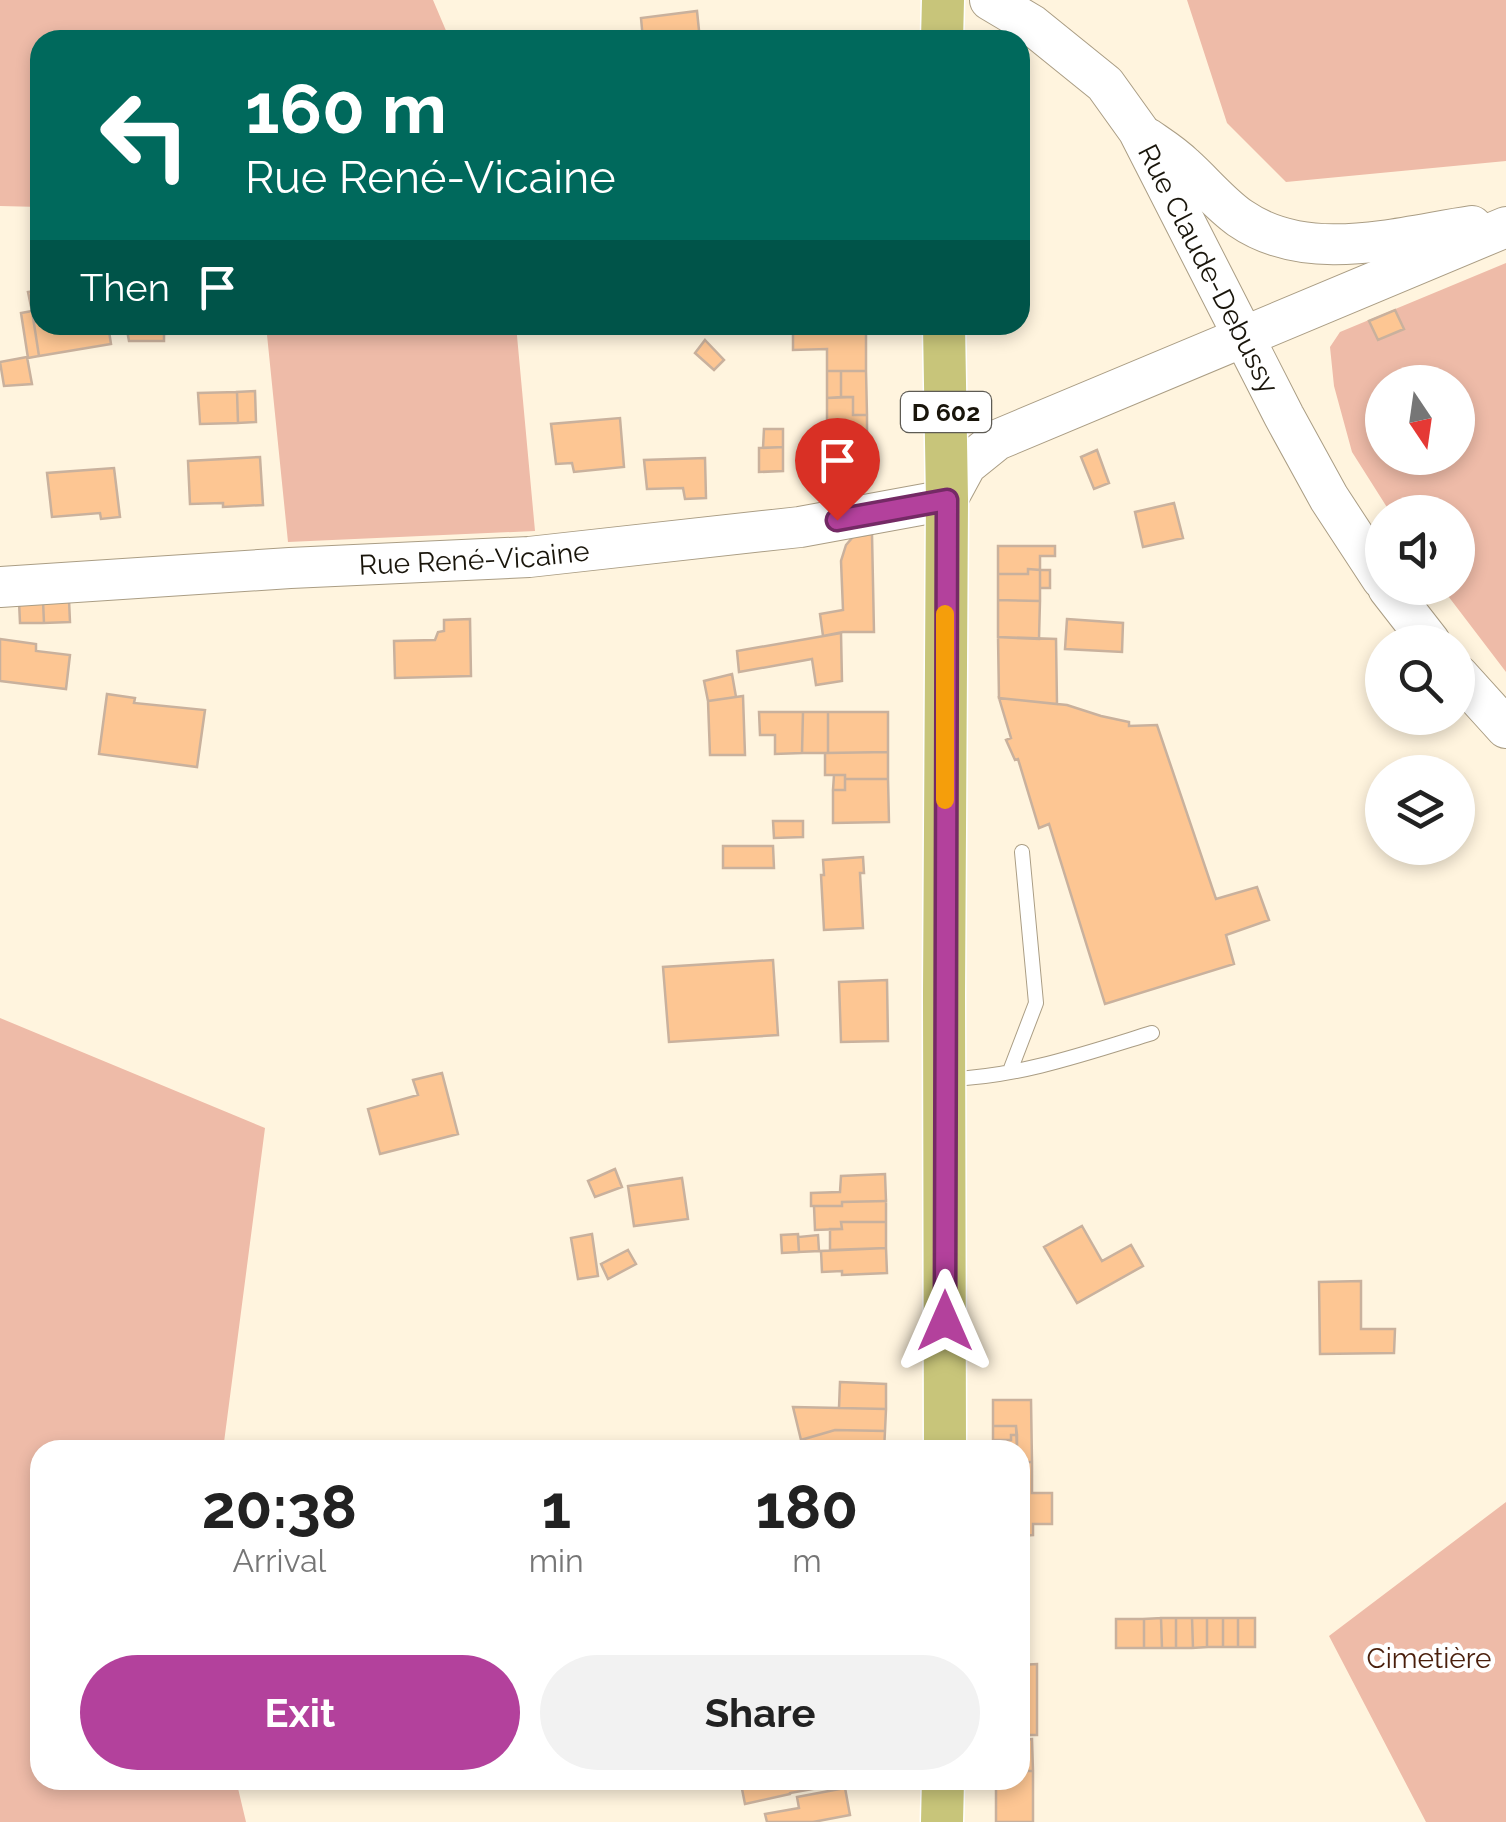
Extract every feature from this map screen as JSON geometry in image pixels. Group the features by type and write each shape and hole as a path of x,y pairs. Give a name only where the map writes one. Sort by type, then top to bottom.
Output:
{"main road":[{"path":"942,30 943,0"},
{"name":"Rue Claude-Debussy","path":"990,0 1032,25 1104,84 1138,130 1242,336 1329,498 1365,553"},
{"path":"1138,130 1182,163 1239,217 1272,236 1308,243 1348,244 1506,224"},
{"path":"947,500 966,464 997,440 1506,224"},
{"name":"D 602","path":"944,335 945,1440"},
{"name":"Rue René-Vicaine","path":"0,586 529,556 800,526 947,500"},
{"path":"1401,605 1417,625"},
{"path":"1475,694 1506,728"},
{"path":"942,1790 942,1822"}],"lane":[{"path":"1010,1071 1036,1003 1022,852"},
{"path":"944,1079 1034,1066 1152,1033"}],"green space":[{"path":"0,0 433,0 446,30 30,30 30,207 0,206"},
{"path":"1187,0 1506,0 1506,161 1286,182 1227,123"},
{"path":"1506,263 1506,672 1475,631 1475,625 1470,625 1455,605 1475,605 1475,495 1379,495 1367,475 1475,475 1475,365 1365,365 1365,473 1352,452 1334,386 1330,347 1340,332"},
{"path":"267,335 517,335 535,531 288,542"},
{"path":"0,1018 265,1128 224,1440 30,1440 30,1790 238,1790 246,1822 0,1822"},
{"name":"Cimetière","path":"1506,1502 1506,1822 1426,1822 1329,1636"}],"building":[{"path":"697,11 699,30 642,30 641,18"},
{"path":"1395,310 1404,329 1378,340 1369,321"},
{"path":"30,311 30,335 36,335 39,356 28,358 21,313"},
{"path":"36,335 110,335 111,344 39,356"},
{"path":"128,335 164,335 164,341 129,341"},
{"path":"793,335 866,335 866,371 827,371 827,349 793,350"},
{"path":"705,340 724,360 714,370 695,353"},
{"path":"27,357 32,384 4,386 0,362"},
{"path":"827,371 841,371 841,397 827,398"},
{"path":"841,371 866,371 867,415 853,415 853,397 841,397"},
{"path":"255,391 256,422 238,423 237,392"},
{"path":"237,392 238,423 200,424 198,393"},
{"path":"853,397 853,415 867,415 867,454 827,454 827,398"},
{"path":"620,418 624,467 574,472 572,463 556,464 551,424"},
{"path":"764,429 783,429 783,447 763,448"},
{"path":"783,447 783,471 759,472 759,448"},
{"path":"1097,450 1109,483 1094,489 1081,457"},
{"path":"819,454 867,454 867,485 819,487"},
{"path":"260,457 263,505 190,504 188,461"},
{"path":"705,458 706,498 685,499 683,488 647,489 644,460"},
{"path":"114,468 120,517 101,519 100,513 52,517 47,473"},
{"path":"1174,503 1183,538 1143,547 1135,512"},
{"path":"872,534 874,632 823,636 820,614 843,610 841,561 846,545 853,537"},
{"path":"998,546 1055,546 1055,556 1040,556 1040,570 1028,569 1028,574 998,574"},
{"path":"1028,569 1040,570 1040,601 998,600 998,574 1028,574"},
{"path":"1040,570 1050,570 1050,588 1040,588"},
{"path":"69,600 70,622 44,623 43,601"},
{"path":"998,600 1040,601 1039,639 998,637"},
{"path":"19,601 43,601 44,623 20,623"},
{"path":"470,619 471,676 395,678 394,641 435,640 438,632 444,631 444,620"},
{"path":"1067,619 1123,623 1122,652 1065,649"},
{"path":"841,633 842,681 816,685 812,659 739,672 737,651"},
{"path":"998,637 1056,639 1057,704 999,698"},
{"path":"0,639 36,644 36,651 70,655 66,689 0,681"},
{"path":"732,674 736,697 708,701 704,681"},
{"path":"107,694 135,698 134,703 205,710 197,767 99,754"},
{"path":"743,696 745,755 710,755 708,701"},
{"path":"999,698 1067,705 1129,722 1129,726 1157,725 1216,899 1257,887 1269,920 1226,935 1234,964 1105,1004 1049,824 1039,828 1018,759 1015,760 1006,740 1011,738"},
{"path":"759,712 803,712 802,753 775,754 775,735 760,735"},
{"path":"803,712 828,712 828,753 802,753"},
{"path":"828,712 888,712 888,752 828,753"},
{"path":"888,752 888,779 825,775 825,753"},
{"path":"834,775 845,775 845,790 833,790"},
{"path":"845,779 888,779 889,822 833,823 833,790 845,790"},
{"path":"773,821 803,821 803,837 774,838"},
{"path":"723,846 773,846 774,868 723,868"},
{"path":"863,857 863,928 824,930 823,860"},
{"path":"773,960 778,1035 669,1042 663,967"},
{"path":"887,980 888,1041 841,1042 839,982"},
{"path":"442,1073 458,1134 380,1154 368,1109 418,1095 413,1080"},
{"path":"615,1169 622,1187 595,1197 588,1181"},
{"path":"885,1174 886,1201 811,1206 811,1193 840,1192 841,1176"},
{"path":"682,1178 688,1219 634,1226 628,1186"},
{"path":"886,1201 886,1222 841,1222 842,1229 815,1230 814,1206"},
{"path":"841,1222 886,1222 886,1248 830,1250 830,1229 842,1229"},
{"path":"1082,1226 1102,1261 1131,1245 1143,1266 1077,1303 1044,1247"},
{"path":"592,1234 598,1276 578,1279 571,1238"},
{"path":"798,1234 799,1252 782,1253 781,1235"},
{"path":"818,1235 819,1251 799,1252 798,1237"},
{"path":"886,1248 887,1273 822,1272 821,1251"},
{"path":"628,1250 636,1264 608,1279 601,1264"},
{"path":"1361,1281 1361,1329 1395,1329 1394,1353 1320,1354 1319,1282"},
{"path":"840,1382 886,1384 886,1409 839,1408"},
{"path":"993,1400 1031,1400 1032,1462 1030,1440 1017,1440 1016,1426 993,1426"},
{"path":"793,1407 886,1409 885,1431 835,1430 801,1440"},
{"path":"993,1426 1016,1426 1017,1435 1011,1435 1011,1440 993,1440"},
{"path":"835,1430 885,1431 885,1440 801,1440"},
{"path":"1030,1462 1032,1493 1052,1493 1052,1524 1033,1524 1030,1535"},
{"path":"1161,1618 1162,1648 1144,1648 1144,1619"},
{"path":"1161,1618 1176,1618 1176,1648 1162,1648"},
{"path":"1176,1618 1192,1618 1193,1648 1176,1648"},
{"path":"1192,1618 1207,1618 1207,1647 1193,1648"},
{"path":"1207,1618 1223,1618 1223,1647 1207,1647"},
{"path":"1223,1618 1238,1618 1238,1647 1223,1647"},
{"path":"1238,1618 1255,1618 1255,1647 1238,1647"},
{"path":"1116,1619 1144,1619 1144,1648 1116,1648"},
{"path":"1030,1664 1037,1664 1037,1735 1030,1735"},
{"path":"1032,1739 1033,1771 1030,1771"},
{"path":"1033,1771 1033,1822 996,1822 996,1790 1030,1790"},
{"path":"742,1790 807,1790 790,1793 745,1804"},
{"path":"845,1790 850,1815 813,1822 767,1822 765,1814 799,1808 797,1797"}],"slow traffic":[{"path":"945,614 945,800"}],"route":[{"path":"837,520 947,500 945,1321"}]}
